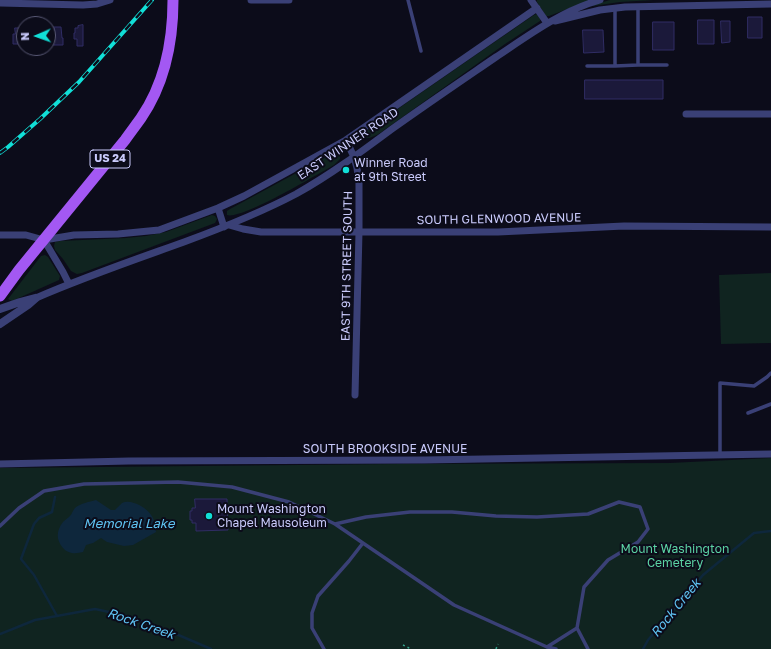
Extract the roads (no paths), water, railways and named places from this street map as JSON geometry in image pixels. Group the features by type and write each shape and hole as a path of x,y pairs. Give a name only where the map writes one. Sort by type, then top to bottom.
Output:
{"main road":[{"name":"US 24","path":"0,296 125,140 149,106 155,94 168,55 173,28 173,0"}],"street":[{"path":"0,3 32,2 83,5 97,4 110,0"},
{"path":"251,0 289,0"},
{"path":"531,0 547,23"},
{"name":"EAST WINNER ROAD","path":"0,309 36,298 69,284 227,226 296,194 328,175 439,96 547,23 568,11 600,0"},
{"name":"EAST WINNER ROAD","path":"547,23 600,10 668,3 771,4"},
{"name":"EAST WINNER ROAD","path":"44,240 74,235 118,234 160,230 218,208 244,196 346,140 537,8"},
{"path":"686,114 771,114"},
{"name":"EAST 9TH STREET SOUTH","path":"346,140 354,157 360,183 355,395"},
{"path":"218,208 227,226"},
{"name":"SOUTH GLENWOOD AVENUE","path":"227,226 261,232 498,232 624,226 771,227"},
{"path":"0,235 26,235 44,240 69,284"},
{"name":"EAST WINNER ROAD","path":"0,324 36,298"},
{"name":"SOUTH BROOKSIDE AVENUE","path":"0,464 136,461 425,460 771,454"}],"lane":[{"path":"408,0 421,51"},
{"path":"638,7 638,65"},
{"path":"615,8 615,66"},
{"path":"587,66 667,65"},
{"path":"720,455 720,383 754,386 771,373"},
{"path":"748,413 771,404"},
{"path":"0,526 19,508 44,491 84,484 178,482 232,487 289,502 335,524 454,605 547,647 556,649"},
{"path":"335,524 366,517 410,512 452,512 496,516 538,517 588,514 619,502 640,507 648,529 638,542 608,560 584,587 577,628 588,649"},
{"path":"324,649 312,628 312,613 318,596 363,543"},
{"path":"547,647 577,628"}],"water":[{"name":"Memorial Lake","path":"96,500 111,510 115,510 125,502 131,502 143,507 153,518 156,532 133,545 124,546 107,542 101,538 86,545 83,552 75,553 67,551 63,548 58,539 58,532 61,525 77,506"}],"waterway":[{"path":"55,497 52,512 39,518 34,524 21,559 34,575 57,616"},
{"name":"Rock Creek","path":"643,649 648,640 703,575 754,533 771,531"},
{"name":"Rock Creek","path":"0,634 35,620 95,609 123,615 169,631 211,649"}],"railway":[{"path":"0,153 40,119 79,82 152,0"}],"place":[{"name":"Winner Road at 9th Street","path":"346,170"},
{"name":"Mount Washington Chapel Mausoleum","path":"209,516"}],"park label":[{"name":"Mount Washington Cemetery","path":"675,556"}]}
